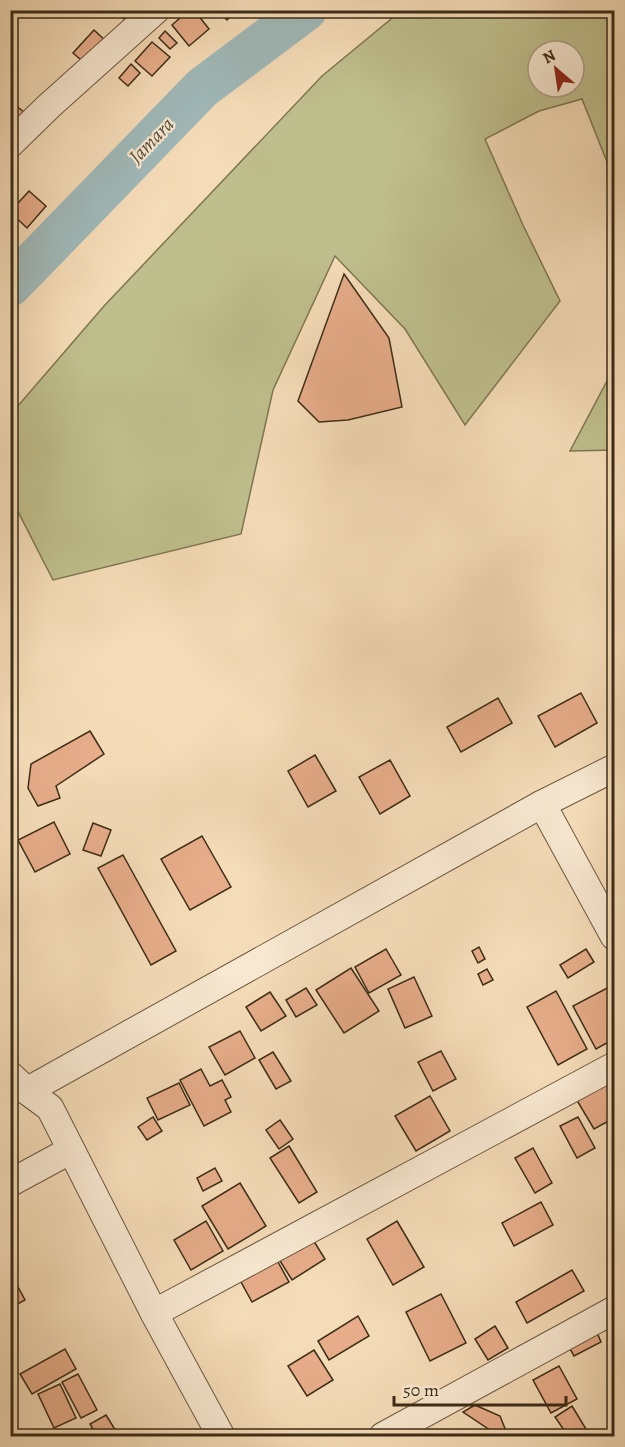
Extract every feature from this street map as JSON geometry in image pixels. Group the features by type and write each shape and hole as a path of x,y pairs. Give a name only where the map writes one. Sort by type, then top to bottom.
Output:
{"street":[{"path":"10,144 156,10"},
{"path":"221,1437 154,1313 50,1108 19,1083 542,804 615,768"},
{"path":"542,804 615,936"},
{"path":"154,1313 615,1066"},
{"path":"10,1183 71,1150"},
{"path":"383,1437 615,1310"}],"green space":[{"path":"402,10 614,11 614,297 607,162 582,99 539,111 485,139 560,301 465,425 405,329 335,256 273,390 241,534 53,580 11,498 11,414 104,306 322,76"},
{"path":"614,338 614,450 570,451 608,379"}],"building":[{"path":"115,10 137,10 126,21"},
{"path":"189,10 194,10 209,29 189,46 172,25"},
{"path":"217,10 231,10 234,13 227,20"},
{"path":"94,30 109,44 89,67 73,53"},
{"path":"165,31 177,43 170,49 159,38"},
{"path":"152,42 170,57 152,76 135,61"},
{"path":"131,64 140,73 128,86 119,78"},
{"path":"10,101 24,112 10,129"},
{"path":"29,191 46,206 27,228 10,212"},
{"path":"344,274 389,338 402,407 348,420 319,422 298,401"},
{"path":"581,693 597,723 555,747 538,716"},
{"path":"498,698 512,723 461,752 447,727"},
{"path":"90,731 104,754 56,786 60,798 38,806 28,788 31,764"},
{"path":"315,755 336,791 308,807 288,771"},
{"path":"390,760 410,796 380,814 359,777"},
{"path":"54,822 70,854 35,872 18,840"},
{"path":"93,823 111,830 101,856 83,850"},
{"path":"202,836 231,887 190,910 161,859"},
{"path":"123,855 176,951 151,965 98,868"},
{"path":"479,947 485,959 478,963 472,951"},
{"path":"386,949 401,975 369,993 355,967"},
{"path":"586,949 594,962 568,978 560,965"},
{"path":"351,968 379,1011 344,1033 316,990"},
{"path":"487,969 493,980 483,985 478,974"},
{"path":"414,977 432,1016 405,1028 388,989"},
{"path":"611,986 614,991 614,1039 596,1049 573,1006"},
{"path":"306,988 317,1005 296,1017 286,1000"},
{"path":"556,991 587,1049 558,1065 527,1007"},
{"path":"270,992 286,1016 261,1031 246,1007"},
{"path":"240,1031 255,1058 225,1075 209,1047"},
{"path":"441,1051 456,1079 433,1091 418,1062"},
{"path":"273,1052 291,1081 276,1089 259,1060"},
{"path":"201,1069 210,1086 222,1080 231,1097 225,1100 231,1112 204,1126 180,1080"},
{"path":"604,1074 614,1093 614,1118 594,1129 572,1092"},
{"path":"179,1083 190,1105 158,1120 147,1098"},
{"path":"430,1096 450,1131 416,1151 395,1116"},
{"path":"153,1117 162,1131 147,1140 138,1127"},
{"path":"578,1117 595,1148 577,1158 560,1126"},
{"path":"280,1120 293,1139 279,1149 266,1130"},
{"path":"289,1146 317,1192 299,1203 270,1158"},
{"path":"533,1148 552,1183 535,1193 515,1158"},
{"path":"215,1168 222,1181 203,1191 197,1178"},
{"path":"240,1183 266,1226 228,1249 202,1206"},
{"path":"541,1202 553,1225 514,1246 502,1223"},
{"path":"206,1221 223,1251 191,1270 174,1240"},
{"path":"397,1221 424,1267 393,1285 367,1239"},
{"path":"310,1235 325,1259 292,1280 277,1256"},
{"path":"272,1251 289,1282 252,1302 235,1271"},
{"path":"572,1270 584,1291 527,1323 516,1302"},
{"path":"10,1274 25,1300 10,1308"},
{"path":"441,1294 466,1343 430,1361 406,1312"},
{"path":"358,1316 369,1336 329,1360 318,1341"},
{"path":"495,1326 508,1348 488,1360 475,1339"},
{"path":"596,1330 601,1342 574,1356 568,1345"},
{"path":"65,1349 76,1369 32,1394 20,1374"},
{"path":"314,1350 333,1380 307,1396 288,1366"},
{"path":"559,1366 577,1399 551,1413 533,1380"},
{"path":"78,1374 97,1410 81,1418 62,1382"},
{"path":"60,1384 76,1418 54,1428 38,1394"},
{"path":"475,1405 500,1416 508,1436 499,1436 463,1412"},
{"path":"572,1406 586,1429 574,1436 568,1436 555,1417"},
{"path":"106,1415 119,1436 97,1436 90,1424"}],"waterway":[{"name":"Jamara","path":"10,286 202,88 306,10"}]}
